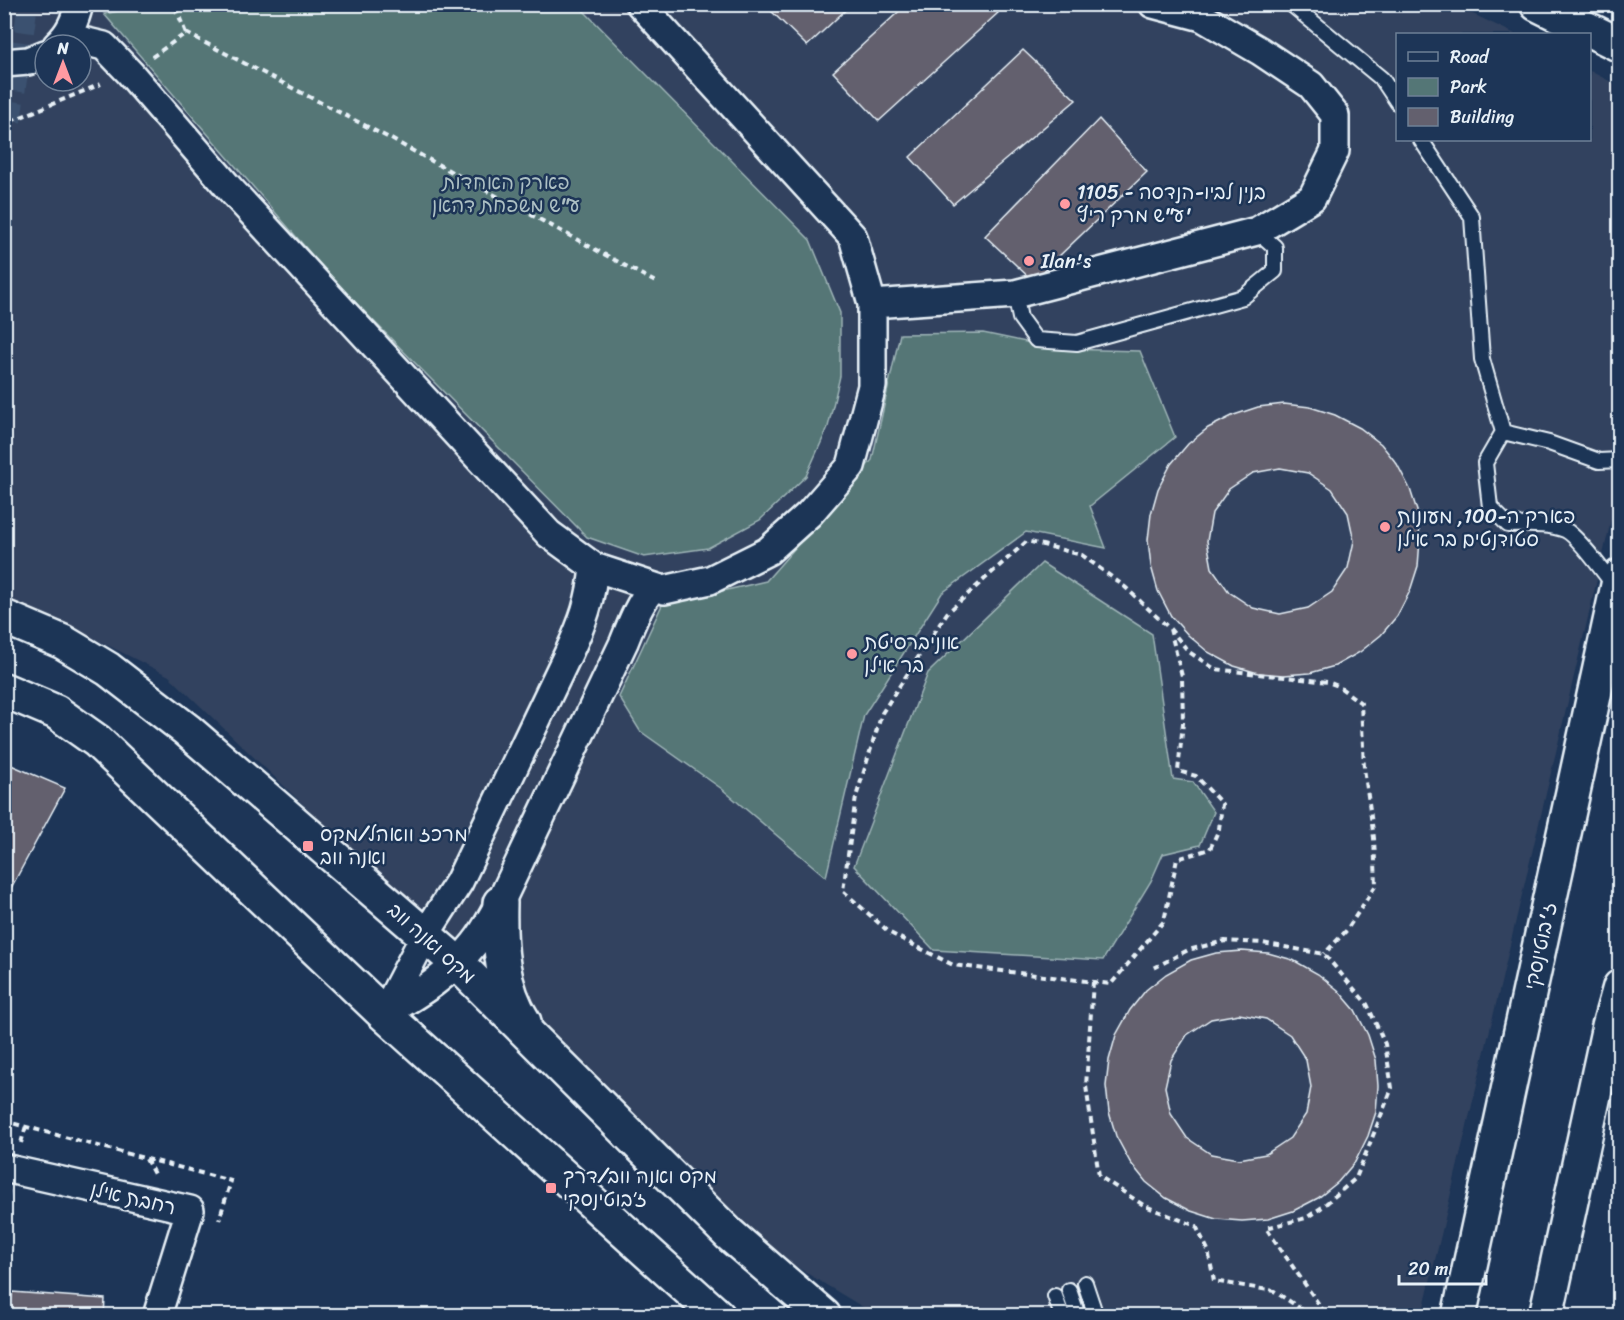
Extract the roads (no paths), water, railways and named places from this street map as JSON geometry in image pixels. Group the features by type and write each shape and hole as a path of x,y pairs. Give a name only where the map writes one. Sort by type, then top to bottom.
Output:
{"street":[{"path":"67,33 75,21 79,4"},
{"path":"93,45 104,46 130,73 230,189 549,534 594,567 664,590 710,580 768,551 809,514 851,466 872,386 872,304 853,237 640,4"},
{"path":"872,304 1015,294 1257,231 1312,198 1335,150 1335,116 1311,85 1260,51 1202,17 1153,4"},
{"path":"1538,4 1620,45"},
{"path":"4,63 33,60"},
{"path":"384,1014 425,935 459,882 581,626 591,596 594,567"},
{"name":"ז'בוטינסקי","path":"1459,1316 1618,582"},
{"path":"384,1014 427,990 476,942 500,903 624,642 635,614 653,587"},
{"name":"מקס ואנה ווב","path":"4,617 63,642 108,669 187,730 457,963 729,1234 821,1314"},
{"path":"4,690 56,712 98,741 384,1014 718,1316"},
{"path":"500,903 500,953 507,984 518,1013 538,1044"},
{"path":"1546,1316 1609,1026 1620,987"},
{"name":"רחבת אילן","path":"4,1168 172,1208 190,1210 157,1316"}],"lane":[{"path":"1291,4 1382,79 1396,100"},
{"path":"1422,141 1472,217 1482,359 1503,432 1485,463 1490,507 1508,525 1544,526 1566,530 1618,582"},
{"path":"1015,294 1020,318 1036,340 1077,343 1243,297 1275,271 1275,247 1257,231"},
{"path":"1503,432 1549,443 1599,461 1620,460"},
{"path":"1085,1283 1096,1316"},
{"path":"1069,1290 1078,1316"},
{"path":"1055,1296 1062,1316"}],"tunnel":[{"path":"11,121 28,4"}],"place":[{"name":"1105 - בנין לביו-הנדסה ע\"ש מרק ריץ'","path":"1065,204"},
{"name":"Ilan's","path":"1029,261"},
{"name":"פארק ה-100, מעונות סטודנטים בר אילן","path":"1385,527"},
{"name":"אוניברסיטת בר אילן","path":"852,654"},
{"name":"מרכז וואהל/מקס ואנה ווב","path":"308,846"},
{"name":"מקס ואנה ווב/דרך ז׳בוטינסקי","path":"551,1188"}],"park label":[{"name":"פארק האחדות ע\"ש משפחת דהאן","path":"506,194"}]}
